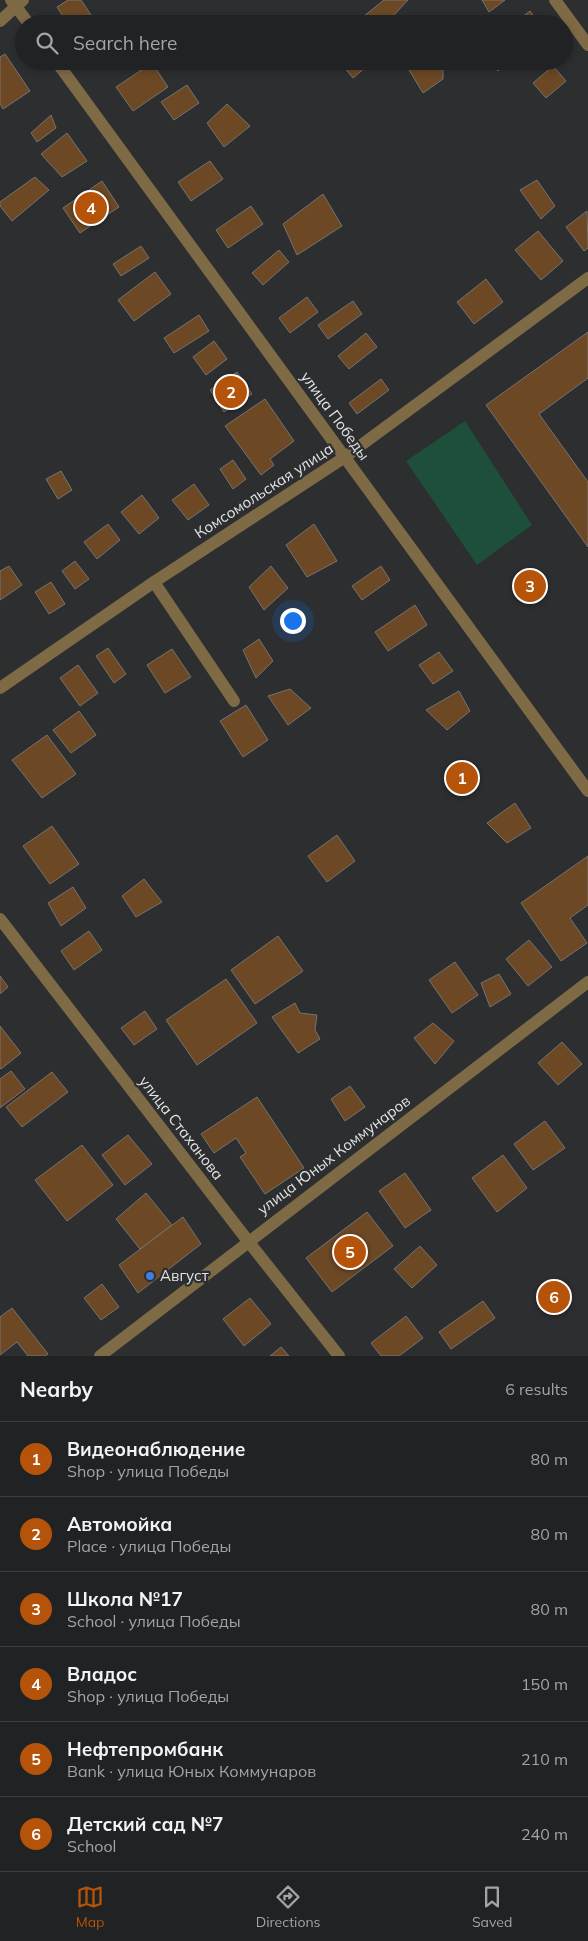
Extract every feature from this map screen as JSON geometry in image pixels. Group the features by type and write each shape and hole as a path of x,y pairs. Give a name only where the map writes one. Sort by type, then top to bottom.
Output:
{"street":[{"path":"554,0 565,15"},
{"path":"0,21 17,2 24,15"},
{"path":"573,25 588,45"},
{"name":"улица Победы","path":"63,70 588,791"},
{"name":"Комсомольская улица","path":"0,688 154,582 345,457 588,278"},
{"path":"154,582 234,701"},
{"name":"улица Стаханова","path":"0,919 339,1356"},
{"name":"улица Юных Коммунаров","path":"100,1356 588,982"}],"green space":[{"path":"465,421 532,525 477,565 406,461"}],"building":[{"path":"68,0 81,0 91,15 62,15 57,7"},
{"path":"384,0 408,0 394,15 365,15"},
{"path":"482,0 505,0 489,12"},
{"path":"530,11 533,15 525,15"},
{"path":"5,54 30,91 3,109 0,104 0,57"},
{"path":"142,70 157,70 168,87 133,111 116,87"},
{"path":"346,70 362,70 353,78"},
{"path":"409,70 443,70 443,79 423,93"},
{"path":"548,70 556,70 566,81 546,98 533,83"},
{"path":"187,85 199,103 174,120 161,102"},
{"path":"227,104 250,126 224,147 207,123"},
{"path":"51,115 56,128 37,142 31,133"},
{"path":"67,133 87,161 62,177 41,154"},
{"path":"210,161 223,179 191,201 178,182"},
{"path":"35,177 49,190 12,221 0,206 0,202"},
{"path":"537,180 555,206 541,219 520,190"},
{"path":"102,181 119,207 80,233 63,208"},
{"path":"323,194 342,226 297,255 283,224"},
{"path":"251,206 263,224 228,248 216,230"},
{"path":"587,211 588,248 584,251 566,227"},
{"path":"538,231 563,261 541,280 515,250"},
{"path":"141,246 149,258 121,276 113,264"},
{"path":"279,250 289,262 263,285 252,273"},
{"path":"155,272 171,294 134,321 118,300"},
{"path":"486,279 503,302 474,324 457,302"},
{"path":"307,297 318,312 290,333 279,318"},
{"path":"353,301 362,314 328,339 318,325"},
{"path":"199,315 209,331 174,353 164,338"},
{"path":"588,332 588,378 539,414 588,482 588,547 486,405"},
{"path":"366,333 377,347 349,369 338,356"},
{"path":"214,341 227,359 206,375 193,357"},
{"path":"237,372 252,394 224,412 210,390"},
{"path":"381,379 389,390 357,414 349,403"},
{"path":"265,399 294,441 270,459 274,465 261,475 225,426"},
{"path":"233,460 246,479 233,489 220,469"},
{"path":"61,471 72,490 58,499 46,479"},
{"path":"194,484 209,505 188,520 172,500"},
{"path":"142,495 159,518 139,534 121,512"},
{"path":"108,524 120,540 97,559 84,542"},
{"path":"314,524 337,561 307,577 286,545"},
{"path":"75,561 89,579 75,589 62,571"},
{"path":"9,566 22,585 0,600 0,571"},
{"path":"271,566 288,588 264,610 249,587"},
{"path":"381,566 390,580 362,600 352,586"},
{"path":"51,582 65,604 49,614 35,592"},
{"path":"415,605 427,625 388,651 375,632"},
{"path":"259,639 273,661 256,678 243,650"},
{"path":"108,648 126,674 114,683 96,656"},
{"path":"172,649 191,677 165,693 147,665"},
{"path":"439,652 453,671 433,684 419,665"},
{"path":"78,665 98,693 80,706 60,678"},
{"path":"290,689 311,708 288,725 268,696"},
{"path":"459,691 470,711 447,730 426,710"},
{"path":"246,705 268,740 243,757 220,721"},
{"path":"79,711 96,735 71,753 53,730"},
{"path":"47,735 76,774 42,798 12,760"},
{"path":"515,803 531,828 507,843 487,823"},
{"path":"52,826 79,864 50,884 23,846"},
{"path":"337,835 355,861 327,882 308,856"},
{"path":"588,856 588,905 570,918 587,943 561,961 521,903"},
{"path":"144,879 162,902 136,917 122,896"},
{"path":"73,887 86,908 61,926 48,903"},
{"path":"89,931 102,950 74,970 61,951"},
{"path":"278,936 303,971 255,1004 231,970"},
{"path":"529,940 552,967 528,986 506,959"},
{"path":"455,962 478,995 452,1013 429,980"},
{"path":"499,974 511,994 490,1007 481,983"},
{"path":"0,976 8,987 0,994"},
{"path":"226,979 257,1023 197,1065 166,1020"},
{"path":"295,1003 300,1013 317,1015 315,1030 320,1039 298,1053 272,1017"},
{"path":"145,1011 157,1029 134,1045 121,1028"},
{"path":"433,1023 454,1041 435,1064 414,1038"},
{"path":"0,1026 21,1053 1,1069 0,1068"},
{"path":"562,1042 582,1064 558,1085 538,1063"},
{"path":"11,1071 25,1089 0,1108 0,1079"},
{"path":"52,1072 68,1092 22,1127 6,1107"},
{"path":"350,1086 365,1107 345,1121 331,1099"},
{"path":"257,1097 304,1168 265,1194 240,1157 246,1153 236,1138 214,1153 201,1134"},
{"path":"545,1121 565,1148 533,1170 514,1144"},
{"path":"128,1135 152,1164 125,1185 102,1155"},
{"path":"82,1145 113,1185 67,1221 35,1180"},
{"path":"503,1155 527,1188 497,1212 472,1178"},
{"path":"405,1173 431,1210 405,1228 379,1191"},
{"path":"146,1193 172,1225 140,1249 116,1219"},
{"path":"367,1212 393,1246 332,1292 306,1258"},
{"path":"183,1217 201,1244 138,1293 119,1265"},
{"path":"420,1246 437,1265 412,1288 394,1269"},
{"path":"102,1284 119,1307 101,1320 84,1298"},
{"path":"250,1298 271,1324 244,1346 223,1319"},
{"path":"483,1301 495,1318 451,1349 439,1332"},
{"path":"12,1308 48,1354 45,1356 28,1356 17,1342 0,1355 0,1317"},
{"path":"406,1316 423,1338 399,1356 381,1356 371,1343"},
{"path":"281,1347 289,1356 270,1356"}],"place":[{"name":"Владос","path":"91,208"},
{"name":"Автомойка","path":"231,392"},
{"name":"Школа №17","path":"530,586"},
{"name":"Видеонаблюдение","path":"462,778"},
{"name":"Нефтепромбанк","path":"350,1252"},
{"name":"Август","path":"150,1276"},
{"name":"Детский сад №7","path":"554,1297"}]}
